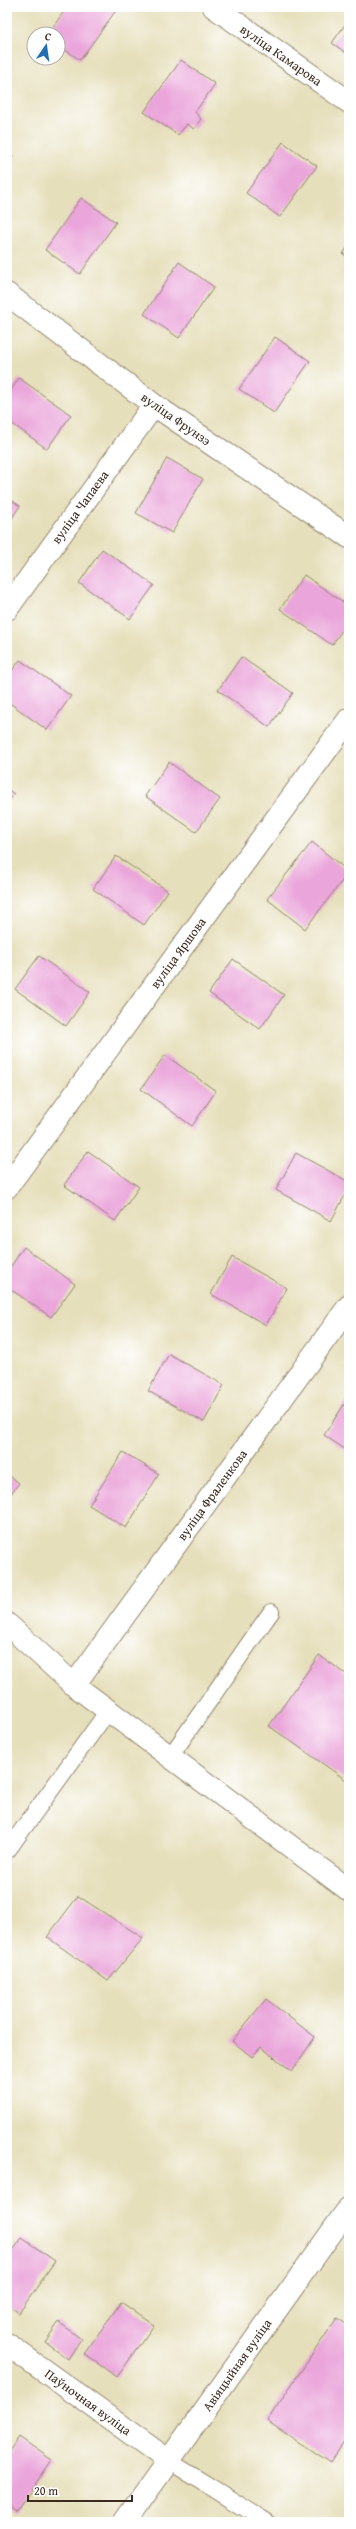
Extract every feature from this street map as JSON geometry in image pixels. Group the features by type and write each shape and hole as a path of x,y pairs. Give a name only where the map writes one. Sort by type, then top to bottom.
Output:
{"street":[{"name":"вуліца Камарова","path":"214,7 349,102"},
{"name":"вуліца Фрунзэ","path":"7,294 154,405 349,537"},
{"name":"вуліца Чапаева","path":"7,609 154,405"},
{"name":"вуліца Яршова","path":"7,1187 349,719"},
{"name":"вуліца Фраленкова","path":"74,1685 349,1306"},
{"path":"7,1624 74,1685 349,1890"},
{"name":"Авіяцыйная вуліца","path":"125,2522 170,2461 349,2208"},
{"name":"Паўночная вуліца","path":"7,2344 170,2461"}],"lane":[{"path":"170,1757 271,1612"},
{"path":"7,1851 108,1711"},
{"path":"170,2461 267,2522"}],"building":[{"path":"67,7 114,7 117,9 80,60 66,50 66,26 54,26"},
{"path":"349,19 349,55 332,43"},
{"path":"181,60 215,84 195,112 201,119 194,129 187,124 178,135 144,112"},
{"path":"283,142 317,166 280,217 246,193"},
{"path":"7,153 13,157 7,165"},
{"path":"81,198 116,222 80,274 45,250"},
{"path":"349,245 349,258 343,254"},
{"path":"179,262 214,287 179,338 144,314"},
{"path":"275,337 310,361 274,413 239,389"},
{"path":"19,378 71,415 47,449 7,420 7,396"},
{"path":"167,458 203,479 172,533 136,513"},
{"path":"7,497 20,506 7,525"},
{"path":"102,549 154,585 130,619 79,583"},
{"path":"304,575 349,606 349,620 332,645 280,609"},
{"path":"241,657 293,693 269,727 218,690"},
{"path":"20,660 71,696 47,730 7,701 7,677"},
{"path":"169,762 220,799 196,832 145,796"},
{"path":"7,789 14,794 7,804"},
{"path":"312,842 349,872 305,929 267,899"},
{"path":"116,856 168,891 144,925 93,889"},
{"path":"39,956 90,992 66,1026 15,989"},
{"path":"233,959 284,995 260,1029 209,993"},
{"path":"165,1055 216,1091 192,1126 141,1089"},
{"path":"88,1151 139,1187 115,1221 64,1185"},
{"path":"296,1153 349,1182 349,1188 331,1221 276,1190"},
{"path":"24,1247 75,1284 51,1317 7,1287 7,1272"},
{"path":"232,1257 287,1288 266,1325 211,1294"},
{"path":"169,1354 224,1385 204,1422 148,1391"},
{"path":"349,1397 349,1452 324,1435"},
{"path":"123,1452 159,1474 126,1528 89,1505"},
{"path":"7,1474 19,1483 7,1499"},
{"path":"319,1655 349,1676 349,1782 269,1726"},
{"path":"78,1896 143,1938 108,1981 47,1937"},
{"path":"266,1999 315,2037 292,2071 261,2047 252,2057 232,2041"},
{"path":"22,2238 55,2261 19,2313 7,2305 7,2259"},
{"path":"121,2302 154,2325 117,2377 84,2354"},
{"path":"337,2318 349,2326 349,2435 330,2463 267,2421"},
{"path":"59,2322 81,2339 68,2359 45,2342"},
{"path":"19,2437 52,2460 16,2512 7,2505 7,2454"}]}
